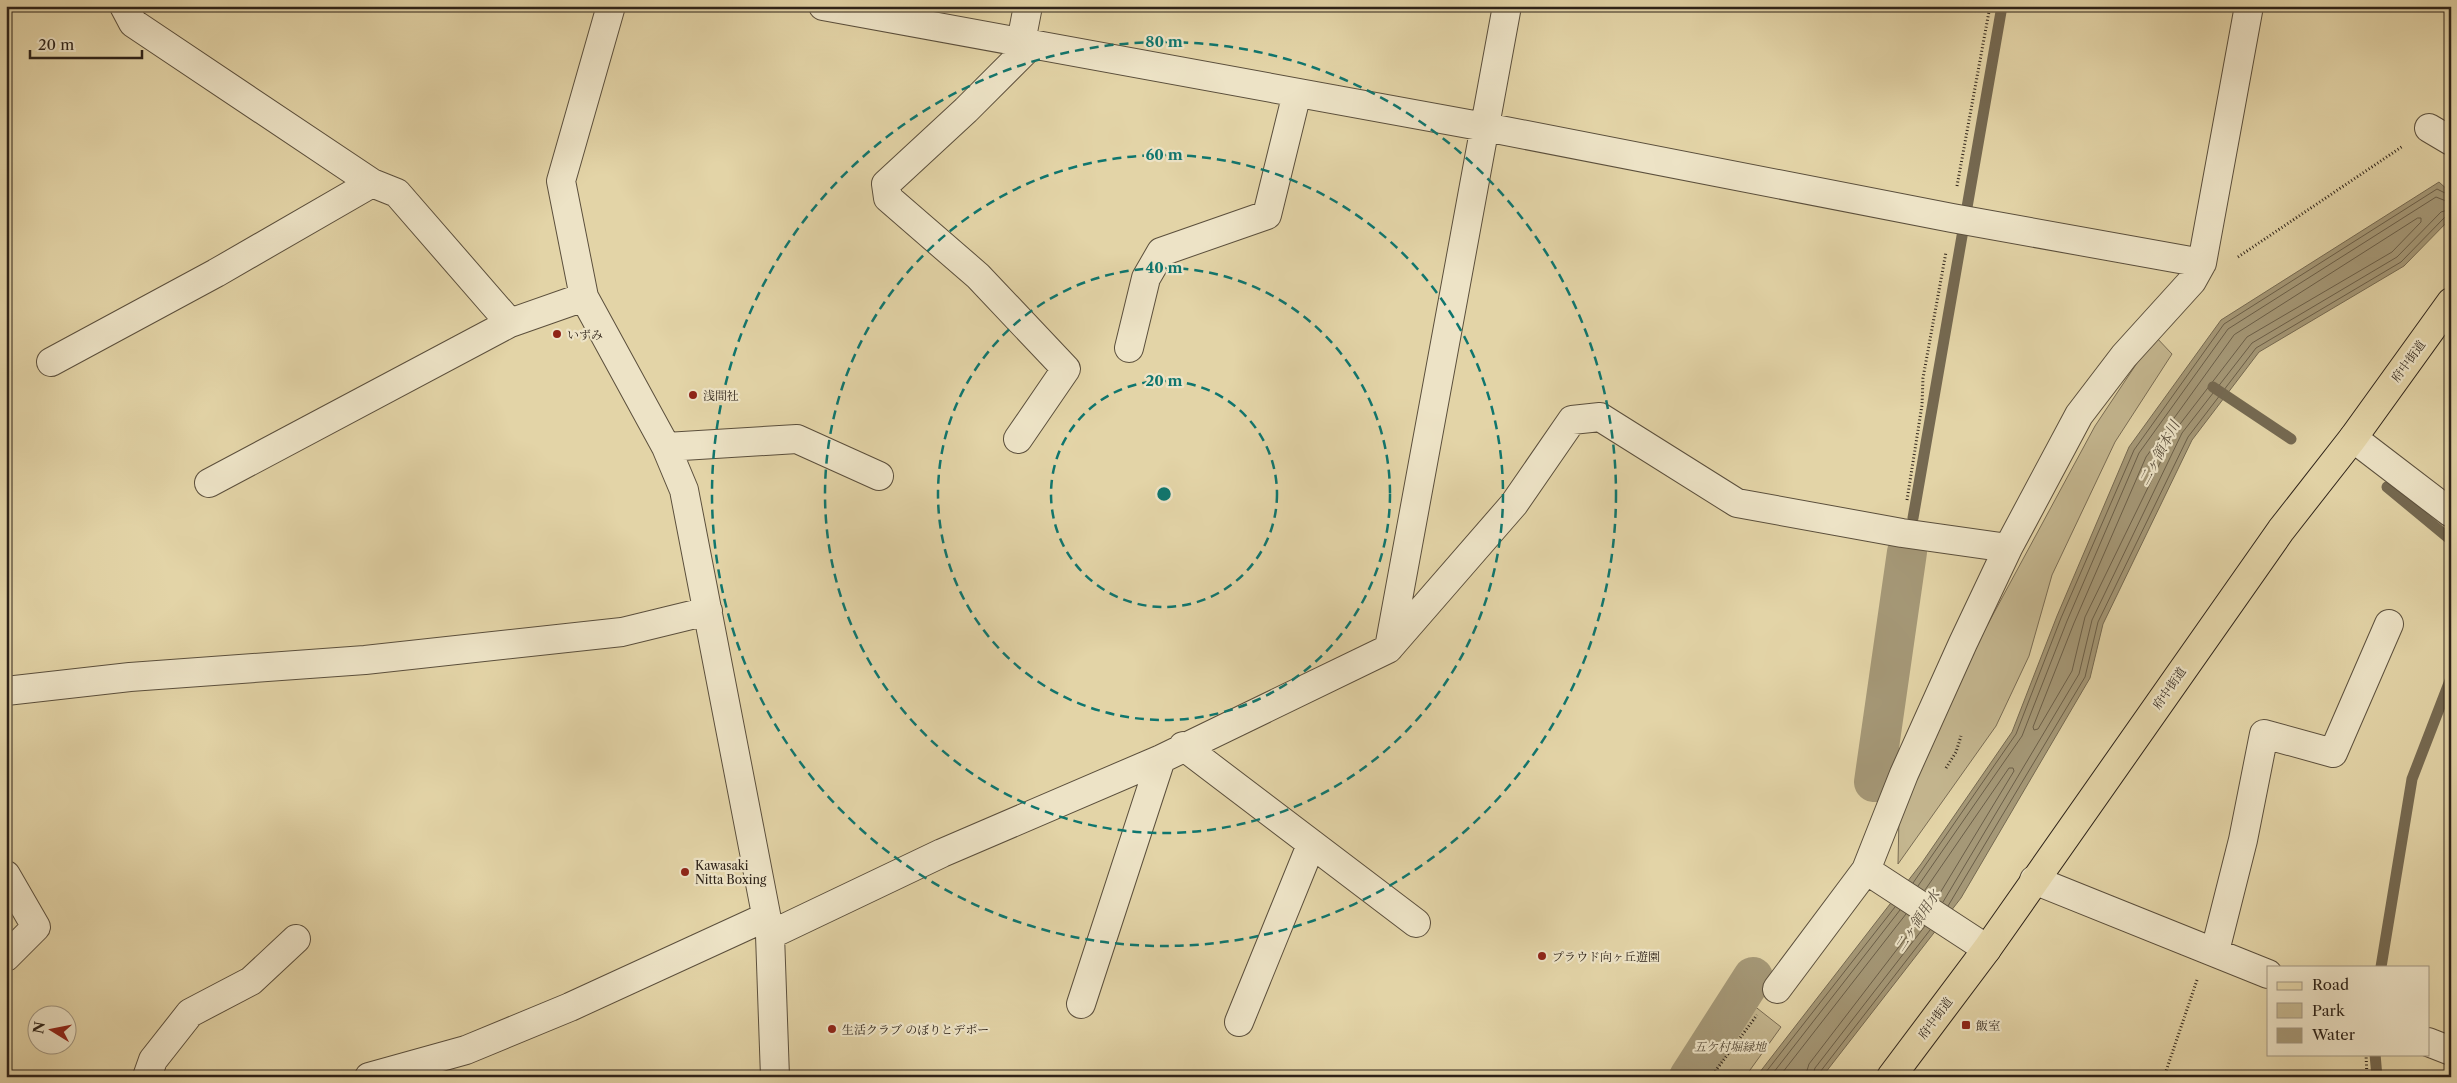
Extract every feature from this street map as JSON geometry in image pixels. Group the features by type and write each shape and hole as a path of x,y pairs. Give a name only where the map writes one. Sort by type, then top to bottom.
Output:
{"main road":[{"name":"府中街道","path":"1891,1077 1987,949 2275,538 2353,438 2451,302"}],"street":[{"path":"124,6 133,23 372,183 397,193 510,323"},
{"path":"611,6 561,181 584,296 666,447 684,490 768,926 775,1029 775,1077"},
{"path":"823,6 1485,127 1952,218 2202,263"},
{"path":"1018,439 1066,369 978,276 888,198 886,184 966,110 1026,43 1028,6"},
{"path":"1388,649 1507,6"},
{"path":"1777,989 1874,875 1904,774 2008,548 2079,415 2124,356 2192,281 2202,263 2249,6"},
{"path":"1129,348 1146,278 1161,252 1267,215 1297,93"},
{"path":"51,362 216,273 372,183"},
{"path":"209,483 510,323 584,296"},
{"path":"369,1077 466,1050 942,854 1172,753 1388,649 1514,504 1572,420 1600,417 1737,503 1902,533 2008,548"},
{"path":"2353,438 2451,514"},
{"path":"666,447 797,439 879,476"},
{"path":"6,691 130,676 365,660 622,632 708,611"},
{"path":"2211,950 2243,840 2264,734 2333,754 2389,624"},
{"path":"1172,753 1311,845 1416,923"},
{"path":"1081,1004 1172,753"},
{"path":"1239,1022 1311,845"},
{"path":"6,875 36,928 6,957"},
{"path":"1874,875 1987,949"},
{"path":"2034,880 2267,974"},
{"path":"147,1077 153,1060 190,1013 251,982 296,938"},
{"path":"2430,1043 2451,1051"}],"path":[{"path":"1902,533 1922,405 1923,378 1990,6"},
{"path":"2232,261 2440,134"},
{"path":"1941,776 1956,752 1961,734"},
{"path":"2164,1077 2211,950"},
{"path":"1711,1077 1777,989"},
{"path":"2366,1056 2367,1077"}],"green space":[{"path":"2155,336 2172,354 2115,442 2052,575 2029,656 1996,726 1898,864 1899,816 1983,633 2095,426"},
{"name":"五ケ村堀緑地","path":"1734,990 1781,1027 1745,1077 1667,1077"}],"water":[{"path":"2439,182 2451,193 2451,218 2404,266 2259,352 2192,440 2103,624 2090,678 1961,898 1822,1077 1756,1077 1921,864 2012,732 2057,616 2129,447 2221,320"}],"waterway":[{"path":"1913,518 2002,6"},
{"path":"2213,387 2291,439"},
{"path":"2387,487 2451,540"},
{"path":"1874,782 1907,552"},
{"path":"2381,966 2412,779 2451,678"},
{"path":"1689,1077 1753,977"},
{"path":"2375,1056 2377,1077"}],"place":[{"name":"いずみ","path":"557,334"},
{"name":"浅間社","path":"693,395"},
{"name":"Kawasaki Nitta Boxing","path":"685,872"},
{"name":"プラウド向ヶ丘遊園","path":"1542,956"},
{"name":"飯室","path":"1966,1025"},
{"name":"生活クラブ のぼりとデポー","path":"832,1029"}],"water label":[{"name":"二ヶ領本川","path":"2159,453"},
{"name":"二ヶ領用水","path":"1917,921"}]}
